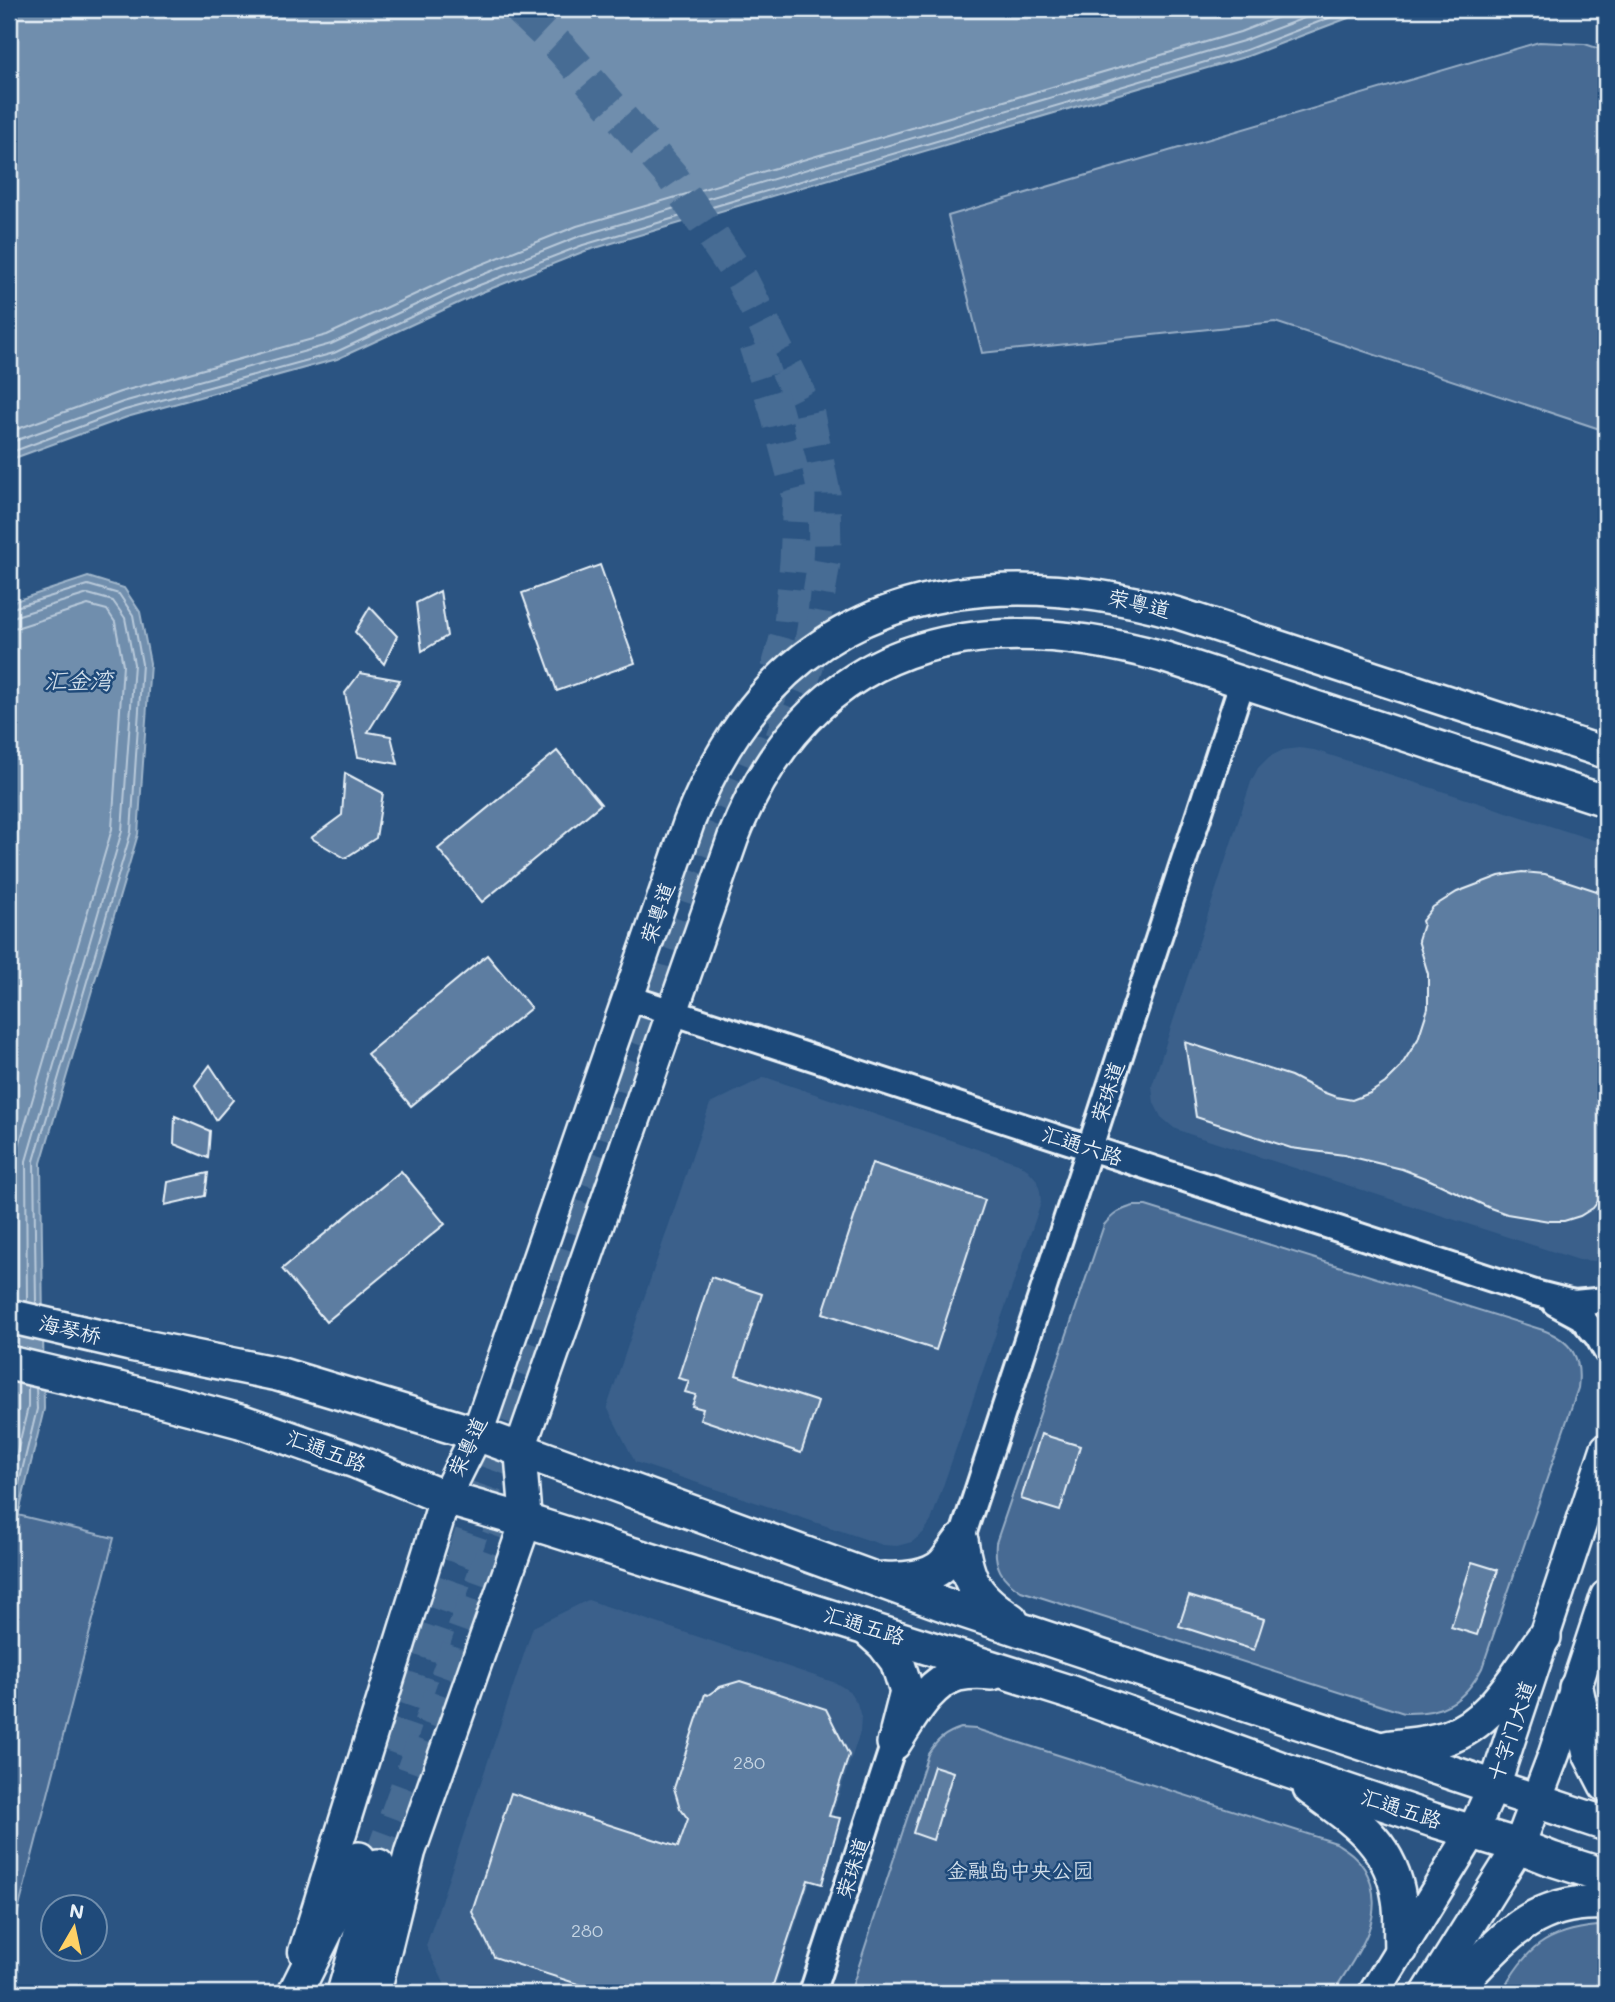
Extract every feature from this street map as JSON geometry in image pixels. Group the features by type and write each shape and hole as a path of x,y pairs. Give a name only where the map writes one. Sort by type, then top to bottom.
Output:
{"main road":[{"name":"海琴桥","path":"9,1316 278,1374 477,1434"},
{"name":"汇通五路","path":"9,1363 240,1421 355,1461 445,1498 1069,1692 1285,1770 1606,1876"},
{"path":"477,1434 946,1605 1606,1824"},
{"path":"877,1579 897,1580 922,1576 942,1567 961,1541"},
{"path":"961,1541 966,1571 976,1591 996,1610 1031,1633"},
{"path":"863,1626 884,1644 897,1661 906,1692 894,1743"},
{"path":"1377,1749 1429,1742 1466,1729 1495,1704 1544,1637"},
{"path":"894,1743 927,1695 942,1681 960,1674 1006,1673"},
{"path":"1576,1688 1590,1754 1606,1785"},
{"path":"1285,1770 1354,1821 1381,1848 1390,1865 1400,1902 1401,1949"},
{"path":"293,1993 341,1901 368,1862 369,1906 344,1993"},
{"path":"1451,1993 1514,1930 1530,1919 1565,1905 1606,1903"}],"street":[{"name":"荣粤道","path":"293,1993 445,1498 477,1434 702,792 717,762 741,725 776,683 812,652 862,622 894,609 961,592 1032,589 1067,591 1137,602 1190,617 1606,753"},
{"path":"375,1993 410,1852 526,1521 520,1449 733,838 757,785 772,760 831,694 856,677 910,652 938,643 967,638 1031,635 1095,640 1242,683 1606,801"},
{"name":"荣珠道","path":"961,1541 1242,683"},
{"name":"汇通六路","path":"629,998 1535,1293 1574,1303 1606,1300"},
{"name":"汇通六路","path":"1535,1293 1581,1317 1606,1351"},
{"name":"十字门大道","path":"1374,1993 1473,1831 1493,1787 1606,1449"},
{"path":"1427,1993 1518,1846 1537,1801 1606,1596"},
{"name":"荣珠道","path":"812,1993 894,1743"}],"shaded area":[{"path":"1283,750 1314,750 1606,844 1606,1258 1594,1261 1579,1260 1189,1134 1174,1128 1161,1117 1154,1103 1152,1086 1251,782 1258,768 1269,757"},
{"path":"765,1077 1018,1163 1036,1179 1040,1191 1041,1203 931,1521 923,1533 912,1542 897,1546 883,1545 635,1462 607,1407 710,1104"},
{"path":"588,1600 836,1683 849,1691 857,1703 861,1717 860,1732 773,1993 449,1993 426,1946 533,1627"}],"green space":[{"path":"1539,42 1585,44 1606,51 1606,431 1275,322 982,353 948,216"},
{"path":"1134,1206 1146,1206 1543,1330 1561,1339 1573,1352 1578,1368 1578,1388 1482,1668 1468,1690 1451,1704 1430,1711 1404,1713 1021,1591 1008,1582 1000,1571 996,1559 996,1543 1104,1225 1118,1212"},
{"path":"9,1513 114,1538 9,1946"},
{"name":"金融岛中央公园","path":"961,1728 976,1729 1336,1843 1348,1851 1360,1862 1368,1876 1374,1899 1373,1914 1364,1941 1333,1993 850,1993 928,1754 942,1738"},
{"path":"1606,1927 1606,1993 1501,1993 1520,1964 1539,1944 1564,1932"}],"water":[{"path":"9,9 1372,9 1248,56 585,251 480,293 337,359 127,417 9,460"},
{"name":"汇金湾","path":"88,577 124,588 140,612 150,663 138,834 41,1163 44,1409 9,1554 9,603"}],"building":[{"path":"600,565 635,663 557,691 522,593"},
{"path":"440,591 447,636 422,651 416,603"},
{"path":"370,607 397,636 384,664 355,632"},
{"path":"360,673 400,680 368,732 391,736 398,764 358,757 345,693"},
{"path":"557,751 601,804 482,902 438,849"},
{"path":"345,773 383,793 376,838 345,858 311,838 342,815"},
{"path":"1522,872 1545,874 1606,894 1606,1191 1593,1208 1564,1221 1507,1214 1402,1169 1344,1155 1291,1148 1196,1117 1185,1042 1291,1076 1336,1097 1352,1100 1385,1083 1399,1069 1418,1039 1428,1008 1428,974 1418,940 1422,921 1433,907 1457,892 1499,876"},
{"path":"487,955 531,1008 411,1106 367,1054"},
{"path":"210,1065 233,1100 216,1120 195,1085"},
{"path":"175,1116 210,1131 208,1158 174,1144"},
{"path":"872,1163 985,1200 936,1350 823,1313"},
{"path":"401,1171 445,1224 326,1322 282,1269"},
{"path":"208,1173 205,1196 165,1205 168,1182"},
{"path":"711,1277 762,1294 736,1375 818,1402 801,1453 700,1419 703,1409 692,1406 696,1395 685,1392 689,1381 678,1378"},
{"path":"1041,1434 1080,1446 1060,1511 1021,1499"},
{"path":"1472,1562 1498,1570 1477,1635 1451,1627"},
{"path":"1189,1596 1264,1619 1254,1650 1179,1626"},
{"path":"740,1681 826,1709 849,1755 829,1816 840,1818 822,1884 808,1880 772,1988 762,1993 606,1993 494,1957 472,1912 511,1793 678,1847 688,1819 680,1808 674,1788 705,1694"},
{"path":"934,1766 953,1772 933,1840 913,1833"}],"tunnel":[{"path":"520,9 562,49 671,175 742,280 807,410 824,493 825,556 807,667 774,760"},
{"path":"395,1754 685,900 770,696 790,624 799,497 776,410 753,339"},
{"path":"378,1866 515,1490"}]}
